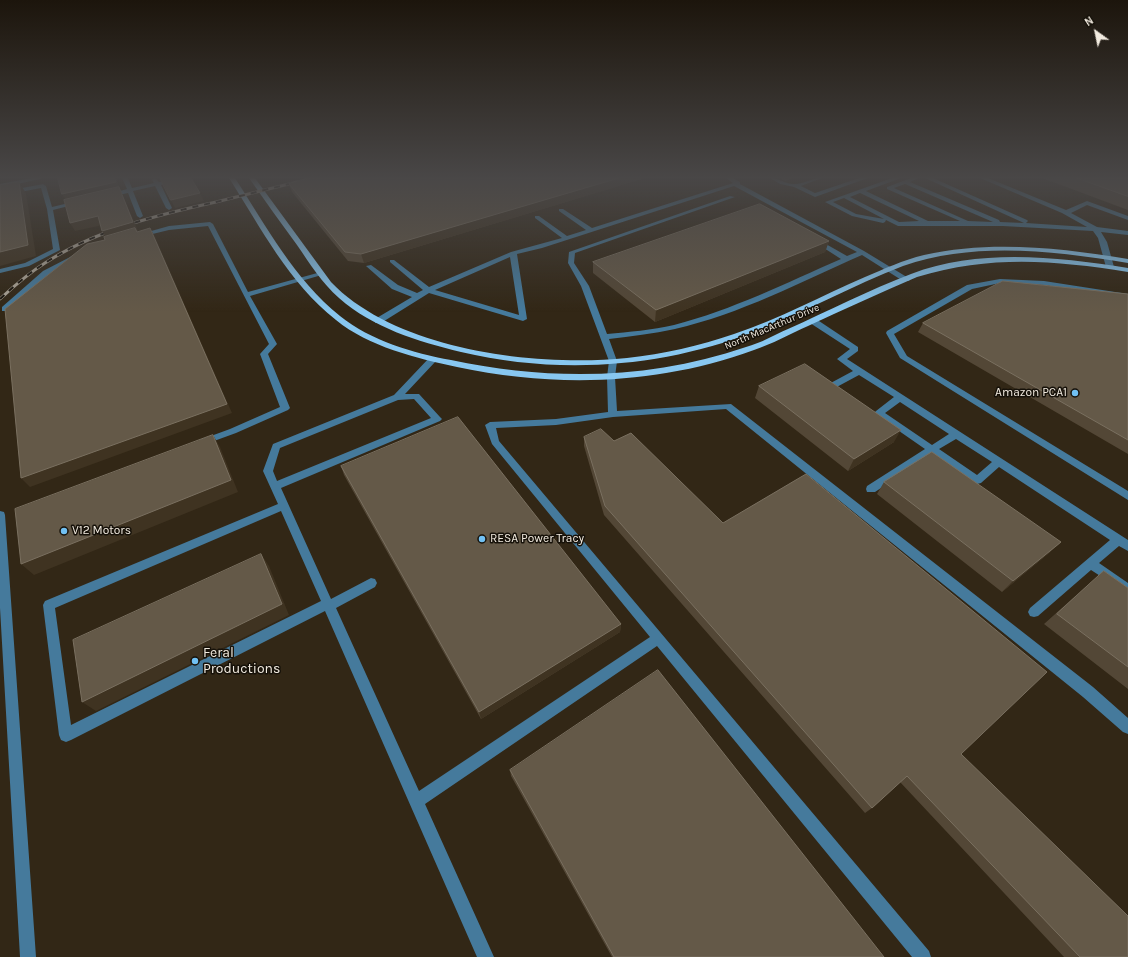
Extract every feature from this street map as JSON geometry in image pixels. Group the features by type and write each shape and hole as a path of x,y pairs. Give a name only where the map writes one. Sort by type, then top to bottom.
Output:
{"main road":[{"name":"North MacArthur Drive","path":"262,223 300,280 315,298 340,320 359,332 391,346 467,368 515,375 563,378 611,377 648,374 725,358 753,348 906,279 938,267 995,259 1024,259 1062,261 1128,270"},
{"name":"North MacArthur Drive","path":"284,223 320,274 341,296 365,314 396,330 425,340 496,357 573,363 631,360 671,354 708,345 738,335 889,269 921,258 971,250 1037,249 1107,257 1128,261"}],"lane":[{"path":"0,271 27,265 57,250 52,223"},
{"path":"545,223 566,238"},
{"path":"579,223 590,230"},
{"path":"378,321 428,290 513,253 613,223"},
{"path":"613,414 611,377 613,361 585,286 572,263 572,252 657,223"},
{"path":"808,223 862,252 906,279"},
{"path":"891,223 898,224 1007,223"},
{"path":"1039,223 1128,233"},
{"path":"1084,223 1095,229 1100,234 1110,267"},
{"path":"131,237 169,228 210,224 273,344 264,354 285,408 233,431 196,444"},
{"path":"809,235 823,246 847,259"},
{"path":"604,337 657,331 706,317 758,298 862,252"},
{"path":"5,309 46,273 82,253"},
{"path":"392,261 428,290 523,319 513,253"},
{"path":"370,266 395,287 417,296"},
{"path":"246,295 320,274"},
{"path":"1128,296 1044,283 1000,282 970,287 890,332 904,358 1128,496"},
{"path":"813,321 855,349 841,359 1128,546"},
{"path":"397,397 433,359"},
{"path":"830,387 860,371"},
{"path":"275,486 437,419 416,396 397,397 276,446 268,471 486,957"},
{"path":"900,397 879,413 977,480 999,462"},
{"path":"923,957 495,442 490,425 556,422 613,414 728,406 1088,692 1128,727"},
{"path":"871,489 956,434"},
{"path":"283,506 49,605 66,735 371,583"},
{"path":"0,514 28,957"},
{"path":"1034,612 1118,540"},
{"path":"1091,563 1128,588"},
{"path":"416,802 658,639"}],"building":[{"path":"0,223 25,223 28,245 0,252"},
{"path":"100,223 131,223 102,231"},
{"path":"321,223 467,223 361,254 345,252"},
{"path":"706,223 795,223 829,241 656,310 593,262"},
{"path":"135,228 137,232 150,228 227,404 21,478 5,309 87,244 105,240 104,237"},
{"name":"Amazon PCA1","path":"1003,281 1128,294 1128,440 923,323"},
{"path":"805,364 901,430 854,459 759,386"},
{"path":"458,417 621,624 479,712 341,466"},
{"path":"601,429 614,441 631,433 723,523 806,474 1047,672 961,754 1128,916 1128,957 1080,957 907,776 872,808 605,506 584,437"},
{"path":"213,435 231,480 21,564 15,509"},
{"path":"932,452 1061,542 1013,581 884,482"},
{"path":"261,554 282,604 82,702 73,640"},
{"path":"1104,571 1128,588 1128,667 1057,614"},
{"path":"658,670 884,957 614,957 510,770"}],"railway":[{"path":"0,299 33,271 65,251 85,241 135,223"}],"place":[{"name":"Amazon PCA1","path":"1075,393"},
{"name":"V12 Motors","path":"64,531"},
{"name":"RESA Power Tracy","path":"482,539"},
{"name":"Feral Productions","path":"195,661"}]}
